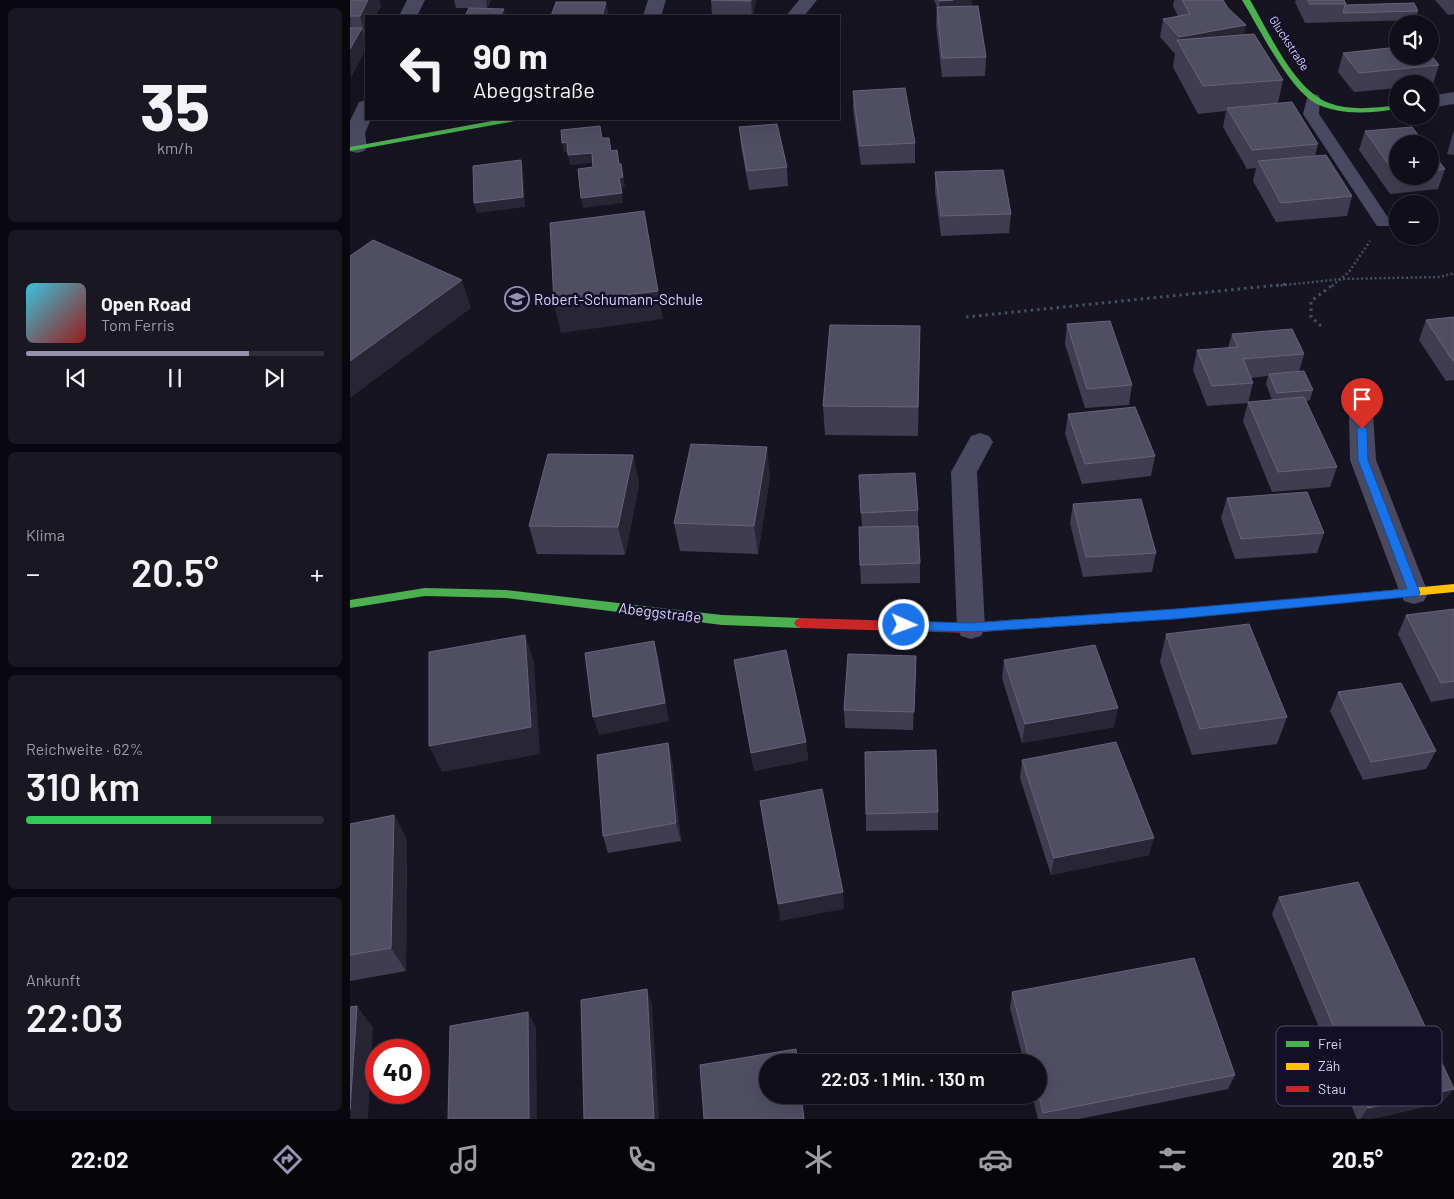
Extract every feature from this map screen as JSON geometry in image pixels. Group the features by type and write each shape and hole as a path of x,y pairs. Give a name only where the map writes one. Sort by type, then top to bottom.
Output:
{"street":[{"path":"408,15 416,0"},
{"path":"652,15 657,0"},
{"path":"796,15 808,0"},
{"name":"Gluckstraße","path":"1246,0 1297,80 1313,98"},
{"path":"1313,98 1344,108 1360,110 1389,108"},
{"path":"1439,100 1454,98"},
{"path":"365,108 355,133 354,148 510,120"},
{"path":"1361,413 1363,460 1414,593"},
{"path":"971,628 964,472 980,442"},
{"name":"Abeggstraße","path":"350,604 425,592 506,594 722,620 971,628 1175,614 1454,588"}],"lane":[{"path":"1313,98 1311,114 1383,222"}],"path":[{"path":"1321,326 1311,317 1311,301 1341,279 1351,268 1383,222"},
{"path":"966,317 1341,279 1440,277 1454,273"}],"building":[{"path":"350,0 368,0 360,16 350,16"},
{"path":"711,0 751,0 751,1"},
{"path":"1182,0 1223,0 1228,8 1246,25 1179,37 1163,19 1190,14"},
{"path":"1307,0 1344,0 1346,4 1310,4"},
{"path":"556,2 606,2 602,15 551,15"},
{"path":"1414,3 1418,11 1343,13 1345,5"},
{"path":"978,6 986,57 942,58 937,7"},
{"path":"469,8 504,9 501,15 466,15"},
{"path":"350,28 362,28 350,49"},
{"path":"1254,34 1283,80 1203,86 1177,40"},
{"path":"1389,48 1389,65 1439,65 1359,73 1343,53"},
{"path":"905,88 915,143 860,146 853,91"},
{"path":"1292,102 1318,144 1252,150 1227,108"},
{"path":"777,124 787,167 747,171 739,127"},
{"path":"600,126 602,138 609,138 611,151 617,150 623,177 619,178 622,193 581,198 578,169 593,167 592,153 568,155 567,142 562,143 561,130"},
{"path":"1412,127 1418,135 1389,135 1389,165 1365,131"},
{"path":"1326,155 1352,196 1281,203 1258,161"},
{"path":"521,160 523,197 474,203 473,166"},
{"path":"1439,161 1445,169 1439,170"},
{"path":"1003,170 1011,214 941,216 935,172"},
{"path":"644,211 658,291 554,304 550,223"},
{"path":"373,240 462,280 350,361 350,256"},
{"path":"1454,317 1454,361 1453,361 1426,320"},
{"path":"1110,321 1132,385 1087,389 1067,324"},
{"path":"830,325 920,326 918,407 823,406"},
{"path":"1292,329 1304,354 1243,359 1253,383 1212,386 1197,350 1238,347 1232,334"},
{"path":"1304,371 1313,390 1277,393 1269,374"},
{"path":"1304,397 1337,467 1278,472 1248,402"},
{"path":"1135,407 1155,456 1085,464 1068,414"},
{"path":"691,444 767,447 754,526 674,523"},
{"path":"548,454 633,455 618,527 529,526"},
{"path":"915,473 918,510 861,513 859,475"},
{"path":"1307,492 1324,533 1241,539 1227,498"},
{"path":"1141,499 1156,553 1086,557 1073,504"},
{"path":"918,526 920,563 860,565 859,527"},
{"path":"1454,609 1454,681 1441,683 1406,615"},
{"path":"1249,624 1287,717 1200,729 1166,634"},
{"path":"525,635 531,727 429,746 429,652"},
{"path":"654,641 665,703 593,717 585,653"},
{"path":"1095,645 1118,708 1025,724 1004,660"},
{"path":"786,650 806,742 751,753 734,660"},
{"path":"848,654 916,656 914,712 844,710"},
{"path":"1401,683 1436,751 1371,762 1338,692"},
{"path":"1116,742 1154,838 1054,858 1022,760"},
{"path":"668,743 676,823 603,836 597,755"},
{"path":"936,750 938,812 866,814 865,752"},
{"path":"822,789 843,892 778,904 760,801"},
{"path":"394,815 391,948 350,955 350,824"},
{"path":"1358,882 1425,1026 1333,1026 1279,897"},
{"path":"1194,958 1235,1075 1043,1113 1041,1104 1047,1104 1047,1054 1028,1054 1012,992"},
{"path":"647,989 654,1119 584,1119 581,1000"},
{"path":"357,1006 350,1110 350,1007"},
{"path":"528,1012 529,1119 448,1119 450,1026"},
{"path":"796,1049 797,1054 766,1054"},
{"path":"759,1055 759,1104 802,1104 804,1119 704,1119 700,1065"},
{"path":"1442,1063 1454,1089 1442,1092"}],"traffic: fast":[{"path":"1246,0 1288,69 1307,93 1316,100 1335,108 1356,110 1389,108"},
{"path":"350,149 510,120"},
{"path":"350,604 425,592 506,594 722,620 800,623"},
{"path":"1007,625 1175,614 1330,600"}],"traffic: slow":[{"path":"1330,600 1454,588"}],"traffic: jam":[{"path":"800,623 971,628 1007,625"}],"place":[{"name":"Robert-Schumann-Schule","path":"517,299"}],"route":[{"path":"904,625 971,628 1175,614 1414,593 1363,460 1362,429"}]}
